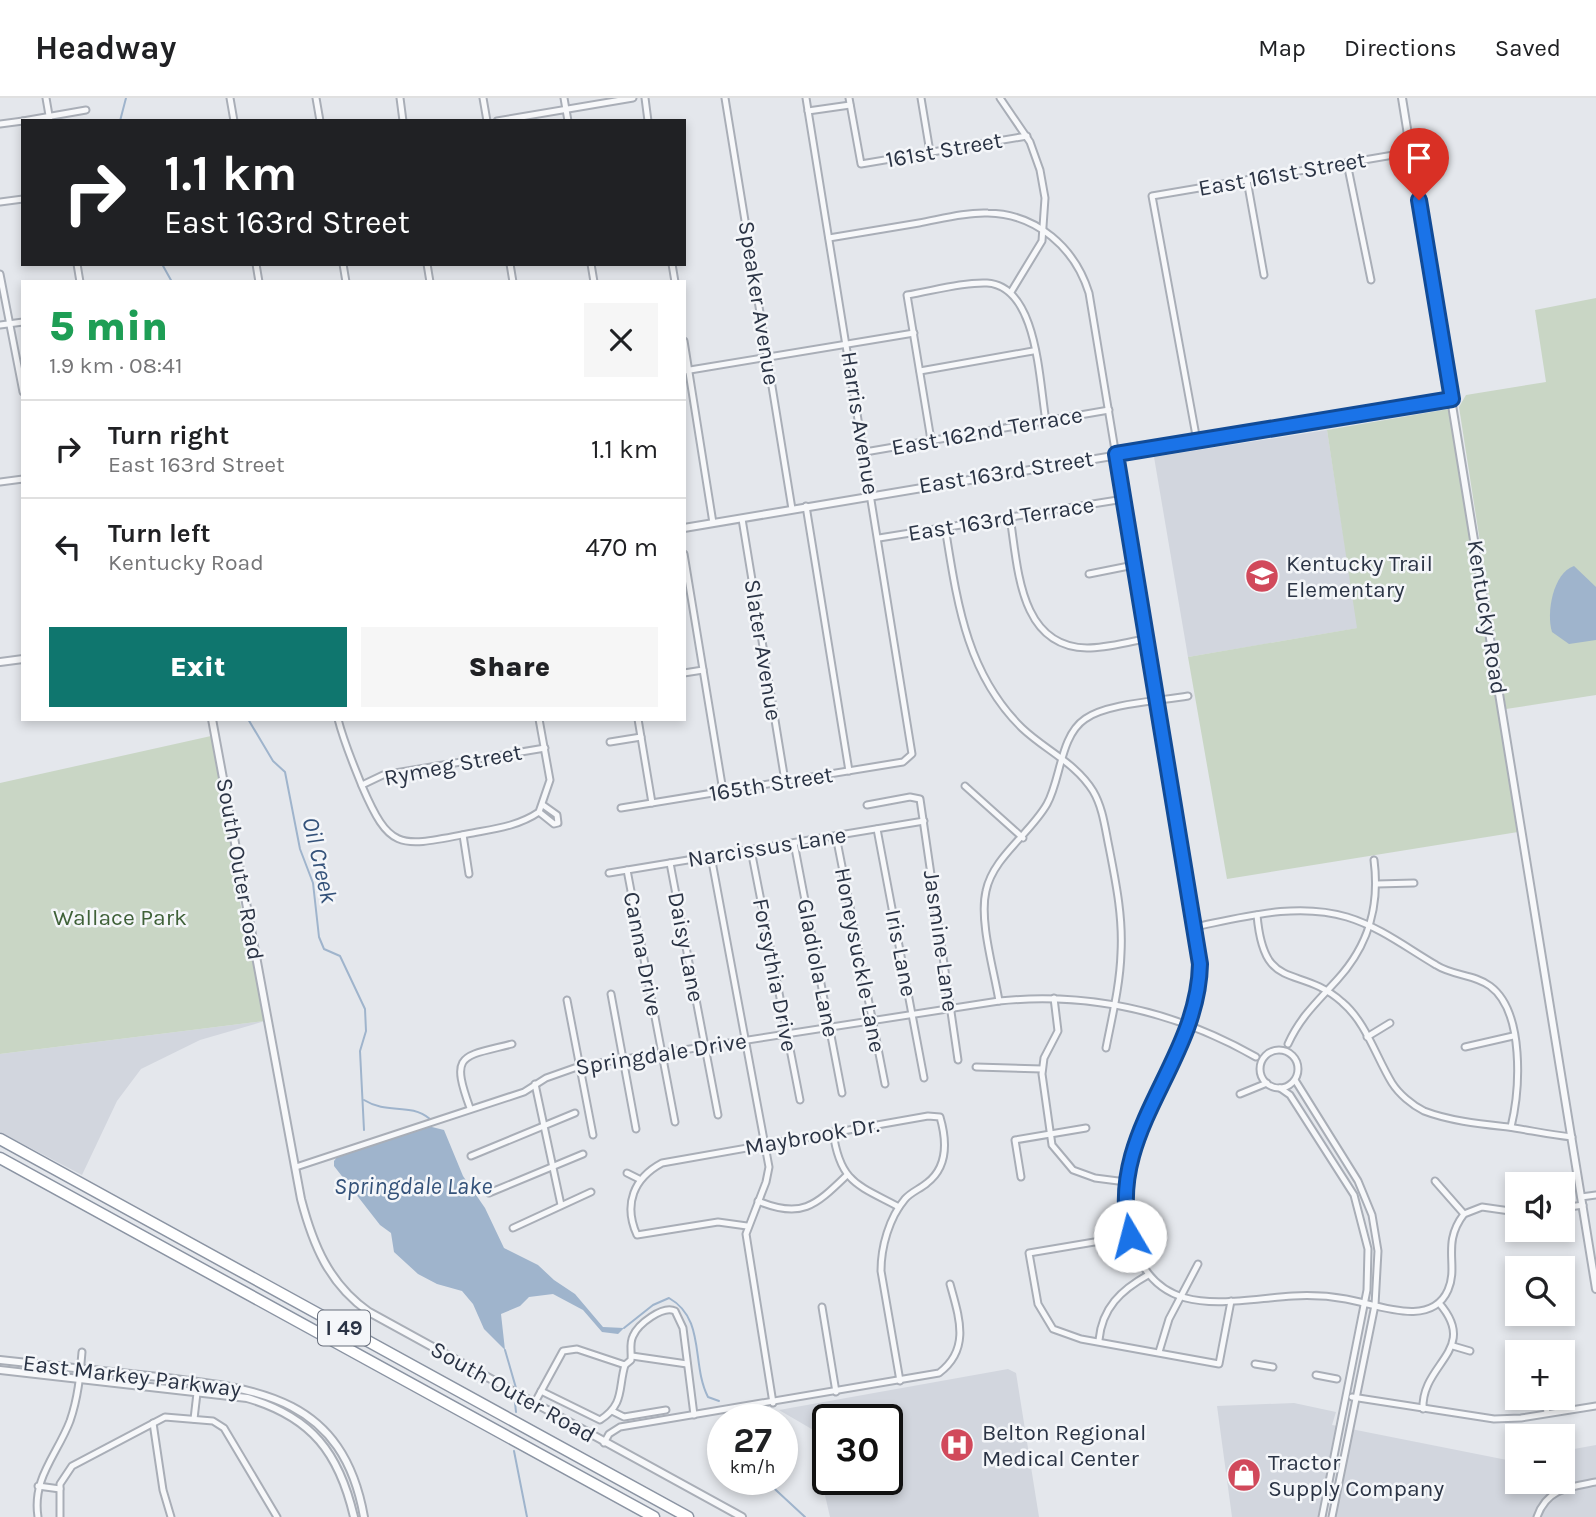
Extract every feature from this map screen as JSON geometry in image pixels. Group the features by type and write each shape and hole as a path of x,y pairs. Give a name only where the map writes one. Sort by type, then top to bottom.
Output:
{"highway":[{"name":"I 49","path":"0,1139 688,1517"},
{"name":"I 49","path":"0,1158 654,1517"},
{"path":"564,1468 646,1517"}],"street":[{"path":"46,98 50,119 86,110"},
{"path":"230,98 234,119"},
{"path":"316,98 320,119"},
{"path":"400,98 403,119"},
{"path":"483,98 486,119"},
{"path":"564,98 568,119"},
{"path":"508,119 633,98"},
{"path":"645,98 648,119"},
{"name":"Speaker Avenue","path":"725,98 792,509"},
{"name":"Harris Avenue","path":"806,98 912,748"},
{"path":"921,98 930,152"},
{"path":"1000,98 1027,136 1043,184 1045,231 1039,248 1011,292"},
{"name":"Kentucky Road","path":"1402,98 1596,1289"},
{"path":"808,111 850,102"},
{"name":"161st Street","path":"850,102 861,164 1027,136"},
{"path":"0,124 21,121"},
{"name":"East 161st Street","path":"1198,441 1152,196 1411,152"},
{"path":"1347,163 1371,280"},
{"path":"1247,180 1264,275"},
{"path":"0,202 21,199"},
{"path":"829,239 978,213 1013,217 1045,231 1068,252 1086,283 1135,565 1194,927 1199,974 1189,1024 1134,1141 1126,1182 1125,1212 1130,1236 1148,1275 1165,1290 1180,1297 1211,1303 1303,1295 1408,1311 1423,1310 1439,1303 1450,1287 1451,1246 1464,1214 1482,1208 1505,1211"},
{"path":"0,274 21,382"},
{"path":"931,440 907,295 980,283 995,284 1011,292 1025,310 1046,421"},
{"path":"0,325 21,322"},
{"path":"713,523 687,371 914,333"},
{"path":"920,371 1033,351"},
{"name":"East 163rd Street","path":"686,528 871,494 1452,399"},
{"name":"East 162nd Terrace","path":"865,452 1109,410"},
{"path":"0,482 21,479"},
{"name":"East 163rd Terrace","path":"878,538 1124,499"},
{"path":"806,506 849,771"},
{"path":"1010,517 1023,596 1030,614 1042,628 1063,643 1081,647 1146,639"},
{"name":"Slater Avenue","path":"742,519 785,781"},
{"path":"945,527 962,624 981,672 1015,721 1087,782 1101,809 1121,919 1120,967 1106,1048"},
{"path":"1089,573 1135,565"},
{"path":"686,566 723,791"},
{"path":"0,662 21,659"},
{"path":"686,673 703,670"},
{"path":"999,1001 984,901 996,867 1023,838 1051,795 1072,732 1087,717 1098,712 1188,696"},
{"name":"South Outer Road","path":"212,721 311,1236 334,1279 364,1309 742,1517"},
{"path":"339,721 362,785 382,828 393,836 419,842 517,824 539,813 550,780 539,721"},
{"path":"638,721 652,803"},
{"path":"610,742 641,737"},
{"name":"Rymeg Street","path":"362,785 383,775 545,748"},
{"name":"165th Street","path":"621,808 902,762 910,757 912,748"},
{"path":"965,786 1023,838"},
{"path":"867,805 916,797 924,821"},
{"path":"539,813 554,824 558,823 557,815 543,805"},
{"name":"Narcissus Lane","path":"609,873 924,821"},
{"name":"Jasmine Lane","path":"924,821 958,1060"},
{"name":"Iris Lane","path":"877,828 924,1078"},
{"path":"463,835 469,874"},
{"name":"Honeysuckle Lane","path":"836,836 885,1084"},
{"name":"Gladiola Lane","path":"794,843 842,1093"},
{"name":"Forsythia Drive","path":"751,850 800,1100"},
{"path":"711,856 766,1143 768,1175 747,1226 748,1258 772,1403"},
{"path":"1267,1083 1256,1057 1288,1044 1300,1020 1357,953 1369,927 1377,884 1374,860"},
{"name":"Daisy Lane","path":"670,863 718,1115"},
{"name":"Canna Drive","path":"627,870 675,1122"},
{"path":"1377,884 1414,883"},
{"path":"1194,927 1257,915 1317,912 1346,916 1402,942 1443,969 1489,985 1509,1011 1513,1036 1518,1081 1511,1127"},
{"path":"1257,915 1263,948 1271,966 1281,974 1326,991 1350,1009 1394,1086 1416,1106 1454,1118 1572,1137"},
{"path":"611,994 636,1129"},
{"path":"1055,998 1058,1031 1044,1058 1042,1069 1050,1134 1058,1156 1073,1170 1095,1178 1126,1182"},
{"name":"Springdale Drive","path":"296,1167 470,1108 524,1093 535,1084 580,1066 999,1001 1055,998 1114,1004 1189,1024 1256,1057"},
{"path":"568,1000 593,1135"},
{"path":"1367,1037 1390,1023"},
{"path":"1465,1046 1513,1036"},
{"path":"470,1108 458,1074 463,1060 470,1055 512,1044"},
{"path":"1288,1044 1298,1070 1295,1080 1363,1191 1372,1215 1378,1251 1375,1305 1332,1517"},
{"path":"1278,1050 1293,1057"},
{"path":"1260,1067 1266,1055"},
{"path":"976,1067 1042,1069"},
{"path":"1280,1087 1295,1080"},
{"path":"1240,1094 1267,1083 1280,1087 1290,1095 1354,1195 1368,1249 1364,1303 1322,1517"},
{"path":"535,1084 561,1205"},
{"path":"471,1156 575,1113"},
{"name":"Maybrook Dr.","path":"639,1179 662,1163 928,1116 940,1117 946,1147 938,1173 906,1198 899,1208"},
{"path":"1021,1177 1015,1140 1086,1128"},
{"path":"833,1132 837,1159 846,1176 899,1208 881,1254 881,1271 900,1381"},
{"path":"489,1193 583,1154"},
{"path":"627,1173 639,1179 631,1205 637,1235 718,1222 747,1226"},
{"path":"758,1201 785,1211 805,1209 846,1176"},
{"path":"1435,1181 1464,1214"},
{"path":"1354,1195 1363,1191"},
{"path":"513,1228 591,1192"},
{"path":"1575,1204 1596,1195"},
{"path":"1130,1236 1029,1253 1038,1304 1048,1324 1071,1336 1219,1364 1231,1300"},
{"path":"1159,1352 1180,1297 1198,1264"},
{"path":"1099,1340 1110,1305 1148,1275"},
{"path":"604,1443 615,1429 930,1376 953,1360 962,1331 950,1284"},
{"path":"1423,1409 1427,1383 1453,1346 1452,1324 1439,1303"},
{"path":"822,1307 836,1392"},
{"path":"541,1391 596,1420 612,1411 622,1390 625,1365 632,1356 631,1340 635,1332 663,1309 670,1308 681,1321 694,1415"},
{"path":"1453,1346 1470,1351"},
{"path":"534,1404 558,1357 568,1348 625,1365"},
{"path":"38,1517 38,1486 47,1462 69,1423 80,1379 82,1352"},
{"path":"632,1356 687,1364"},
{"name":"East Markey Parkway","path":"0,1360 242,1387 286,1403 313,1422 343,1456 355,1478 364,1517"},
{"path":"1255,1364 1273,1367"},
{"name":"East Markey Parkway","path":"0,1370 257,1401 305,1424 330,1453 339,1468 354,1517"},
{"path":"1316,1375 1336,1378"},
{"path":"194,1419 197,1392"},
{"path":"1346,1396 1494,1419 1596,1406"},
{"path":"612,1411 624,1417 666,1410"},
{"path":"60,1517 60,1489 72,1466 165,1417 213,1421 224,1428 277,1517"},
{"path":"153,1423 163,1490 171,1517"},
{"path":"1537,1517 1544,1502 1555,1492 1596,1482"},
{"path":"38,1486 60,1489"},
{"path":"1328,1486 1338,1489"}],"shaded area":[{"name":"Kentucky Trail Elementary","path":"1327,430 1358,628 1188,657 1154,457"},
{"path":"265,1021 200,1040 141,1069 117,1101 82,1175 0,1132 0,1054"},
{"name":"Belton Regional Medical Center","path":"1008,1369 1016,1373 1039,1517 830,1517 825,1495 903,1495 903,1404 813,1404"},
{"path":"1294,1403 1336,1412 1332,1425 1338,1426 1320,1517 1232,1517 1217,1406"},
{"name":"Belton Regional Medical Center","path":"812,1404 812,1429 798,1421 798,1407"},
{"path":"1346,1428 1505,1460 1505,1494 1575,1494 1575,1449 1596,1445 1596,1517 1329,1517"}],"green space":[{"path":"1596,298 1596,695 1506,709 1459,407 1466,395 1546,382 1535,310"},
{"path":"1449,409 1518,832 1227,879 1188,657 1357,628 1327,430"},
{"name":"Wallace Park","path":"211,736 239,880 239,897 265,1021 0,1054 0,783"}],"water":[{"path":"1574,566 1596,587 1596,640 1569,644 1552,632 1550,615 1556,585 1567,570"},
{"name":"Springdale Lake","path":"428,1126 444,1130 463,1176 485,1208 504,1248 538,1265 575,1294 603,1327 624,1328 618,1334 602,1332 583,1310 553,1294 529,1297 520,1306 501,1314 505,1350 484,1329 473,1304 462,1291 437,1284 418,1274 394,1252 391,1233 380,1225 334,1166 334,1161 337,1157"}],"waterway":[{"name":"Oil Creek","path":"121,119 126,98"},
{"name":"Oil Creek","path":"163,266 171,280"},
{"name":"Oil Creek","path":"249,721 273,761 285,772 300,849 313,883 319,937 324,949 340,956 365,1009 366,1031 360,1051 364,1130"},
{"path":"364,1100 381,1107 414,1111 430,1119"},
{"path":"624,1328 653,1305 669,1298 681,1307 693,1330 700,1371 708,1397 719,1401"},
{"path":"505,1350 516,1388"},
{"path":"515,1403 516,1412"},
{"path":"514,1451 527,1517"},
{"path":"781,1495 805,1517"}],"place":[{"name":"Kentucky Trail Elementary","path":"1262,576"},
{"name":"Belton Regional Medical Center","path":"957,1445"},
{"name":"Tractor Supply Company","path":"1244,1475"}],"route":[{"path":"1130,1236 1125,1212 1130,1154 1191,1019 1199,985 1200,964 1116,454 1452,399 1419,200"}]}
